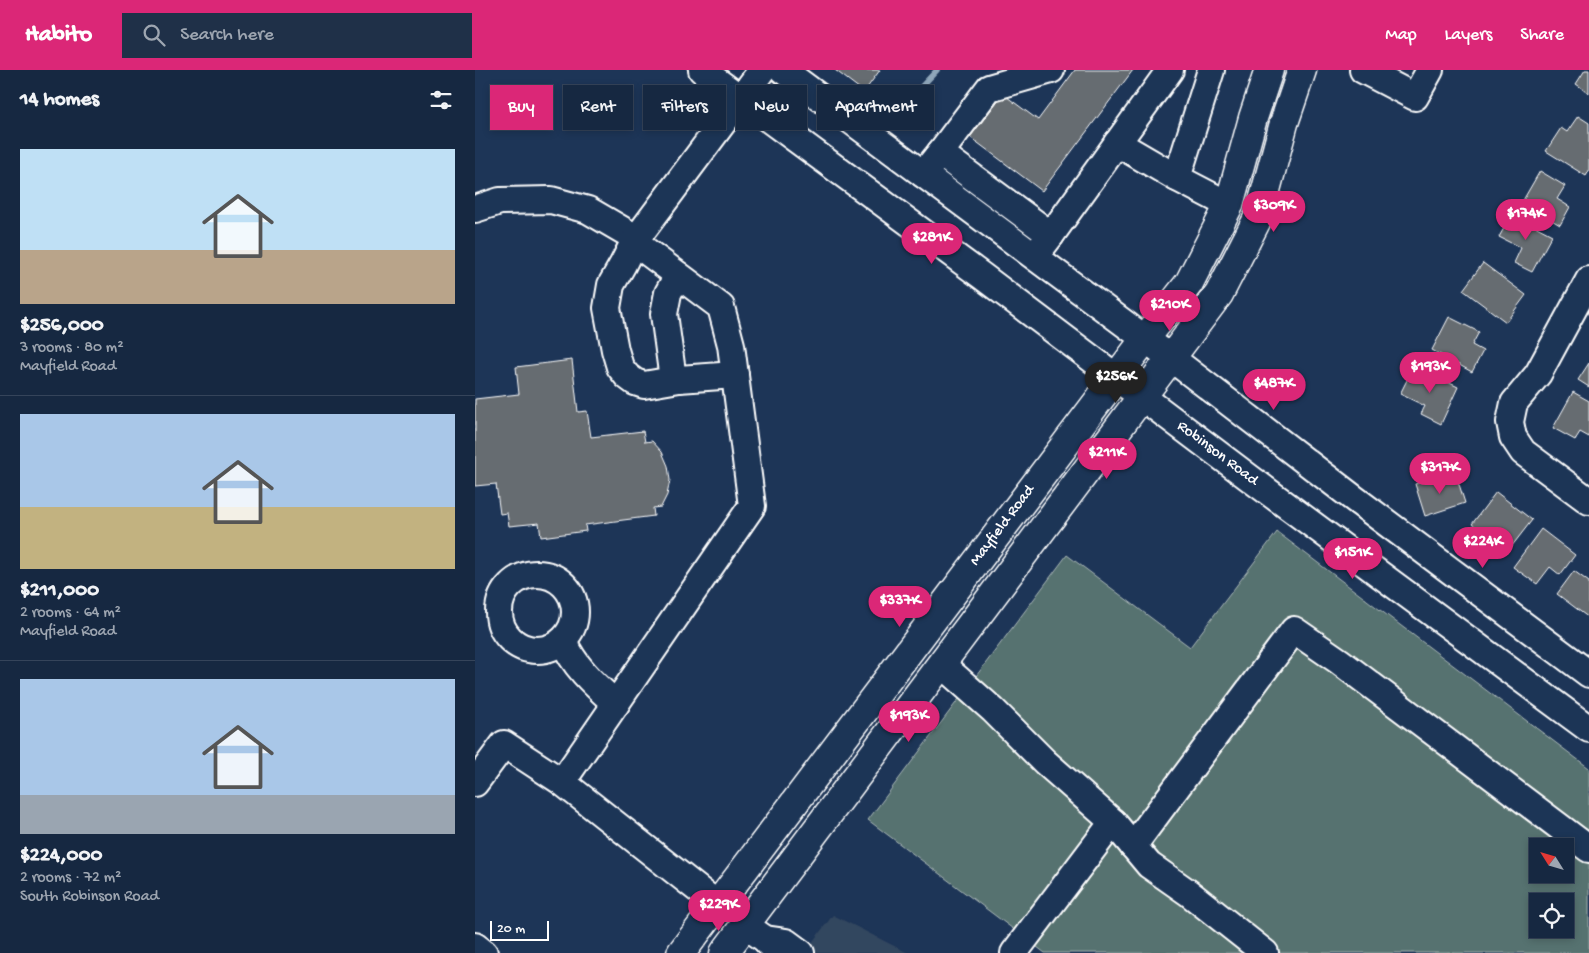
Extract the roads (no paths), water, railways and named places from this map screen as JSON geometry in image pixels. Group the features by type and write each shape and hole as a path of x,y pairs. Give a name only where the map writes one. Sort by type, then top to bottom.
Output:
{"main road":[{"name":"Mayfield Road","path":"681,953 1189,282 1229,205 1253,118 1269,70"},
{"name":"Mayfield Road","path":"724,953 763,939 941,664 1219,294 1259,216 1284,123 1302,70"},
{"path":"718,904 763,939"}],"street":[{"name":"Robinson Road","path":"702,70 736,95"},
{"path":"750,85 762,70"},
{"path":"783,70 1171,358 1360,503 1589,674"},
{"path":"923,174 989,88 1051,70"},
{"path":"1034,257 1170,70"},
{"path":"1177,178 1211,70"},
{"path":"1363,70 1415,97 1430,70"},
{"path":"735,375 679,379 644,385 635,382 627,376 621,367 615,350 607,308 611,285 635,240 736,103"},
{"name":"Robinson Road","path":"784,130 1589,729"},
{"path":"1117,143 1177,178 1229,205"},
{"path":"941,153 1051,235"},
{"path":"475,209 500,201 551,200 587,210 635,240 721,307 731,345 752,506 562,782"},
{"path":"678,275 668,293 664,314 672,372 679,379"},
{"path":"1589,280 1538,374 1514,404 1510,422 1513,437 1523,452 1589,501"},
{"path":"1133,846 1294,630 1339,661 1589,850"},
{"path":"563,640 584,675 616,704"},
{"path":"941,664 993,710 1045,762 1113,822 1149,865 1189,893 1265,953"},
{"path":"475,783 504,744 562,782 718,904"},
{"path":"1014,953 1113,822"},
{"path":"763,939 786,942 801,953"},
{"path":"475,946 484,953"}],"waterway":[{"path":"923,85 937,70"}]}
